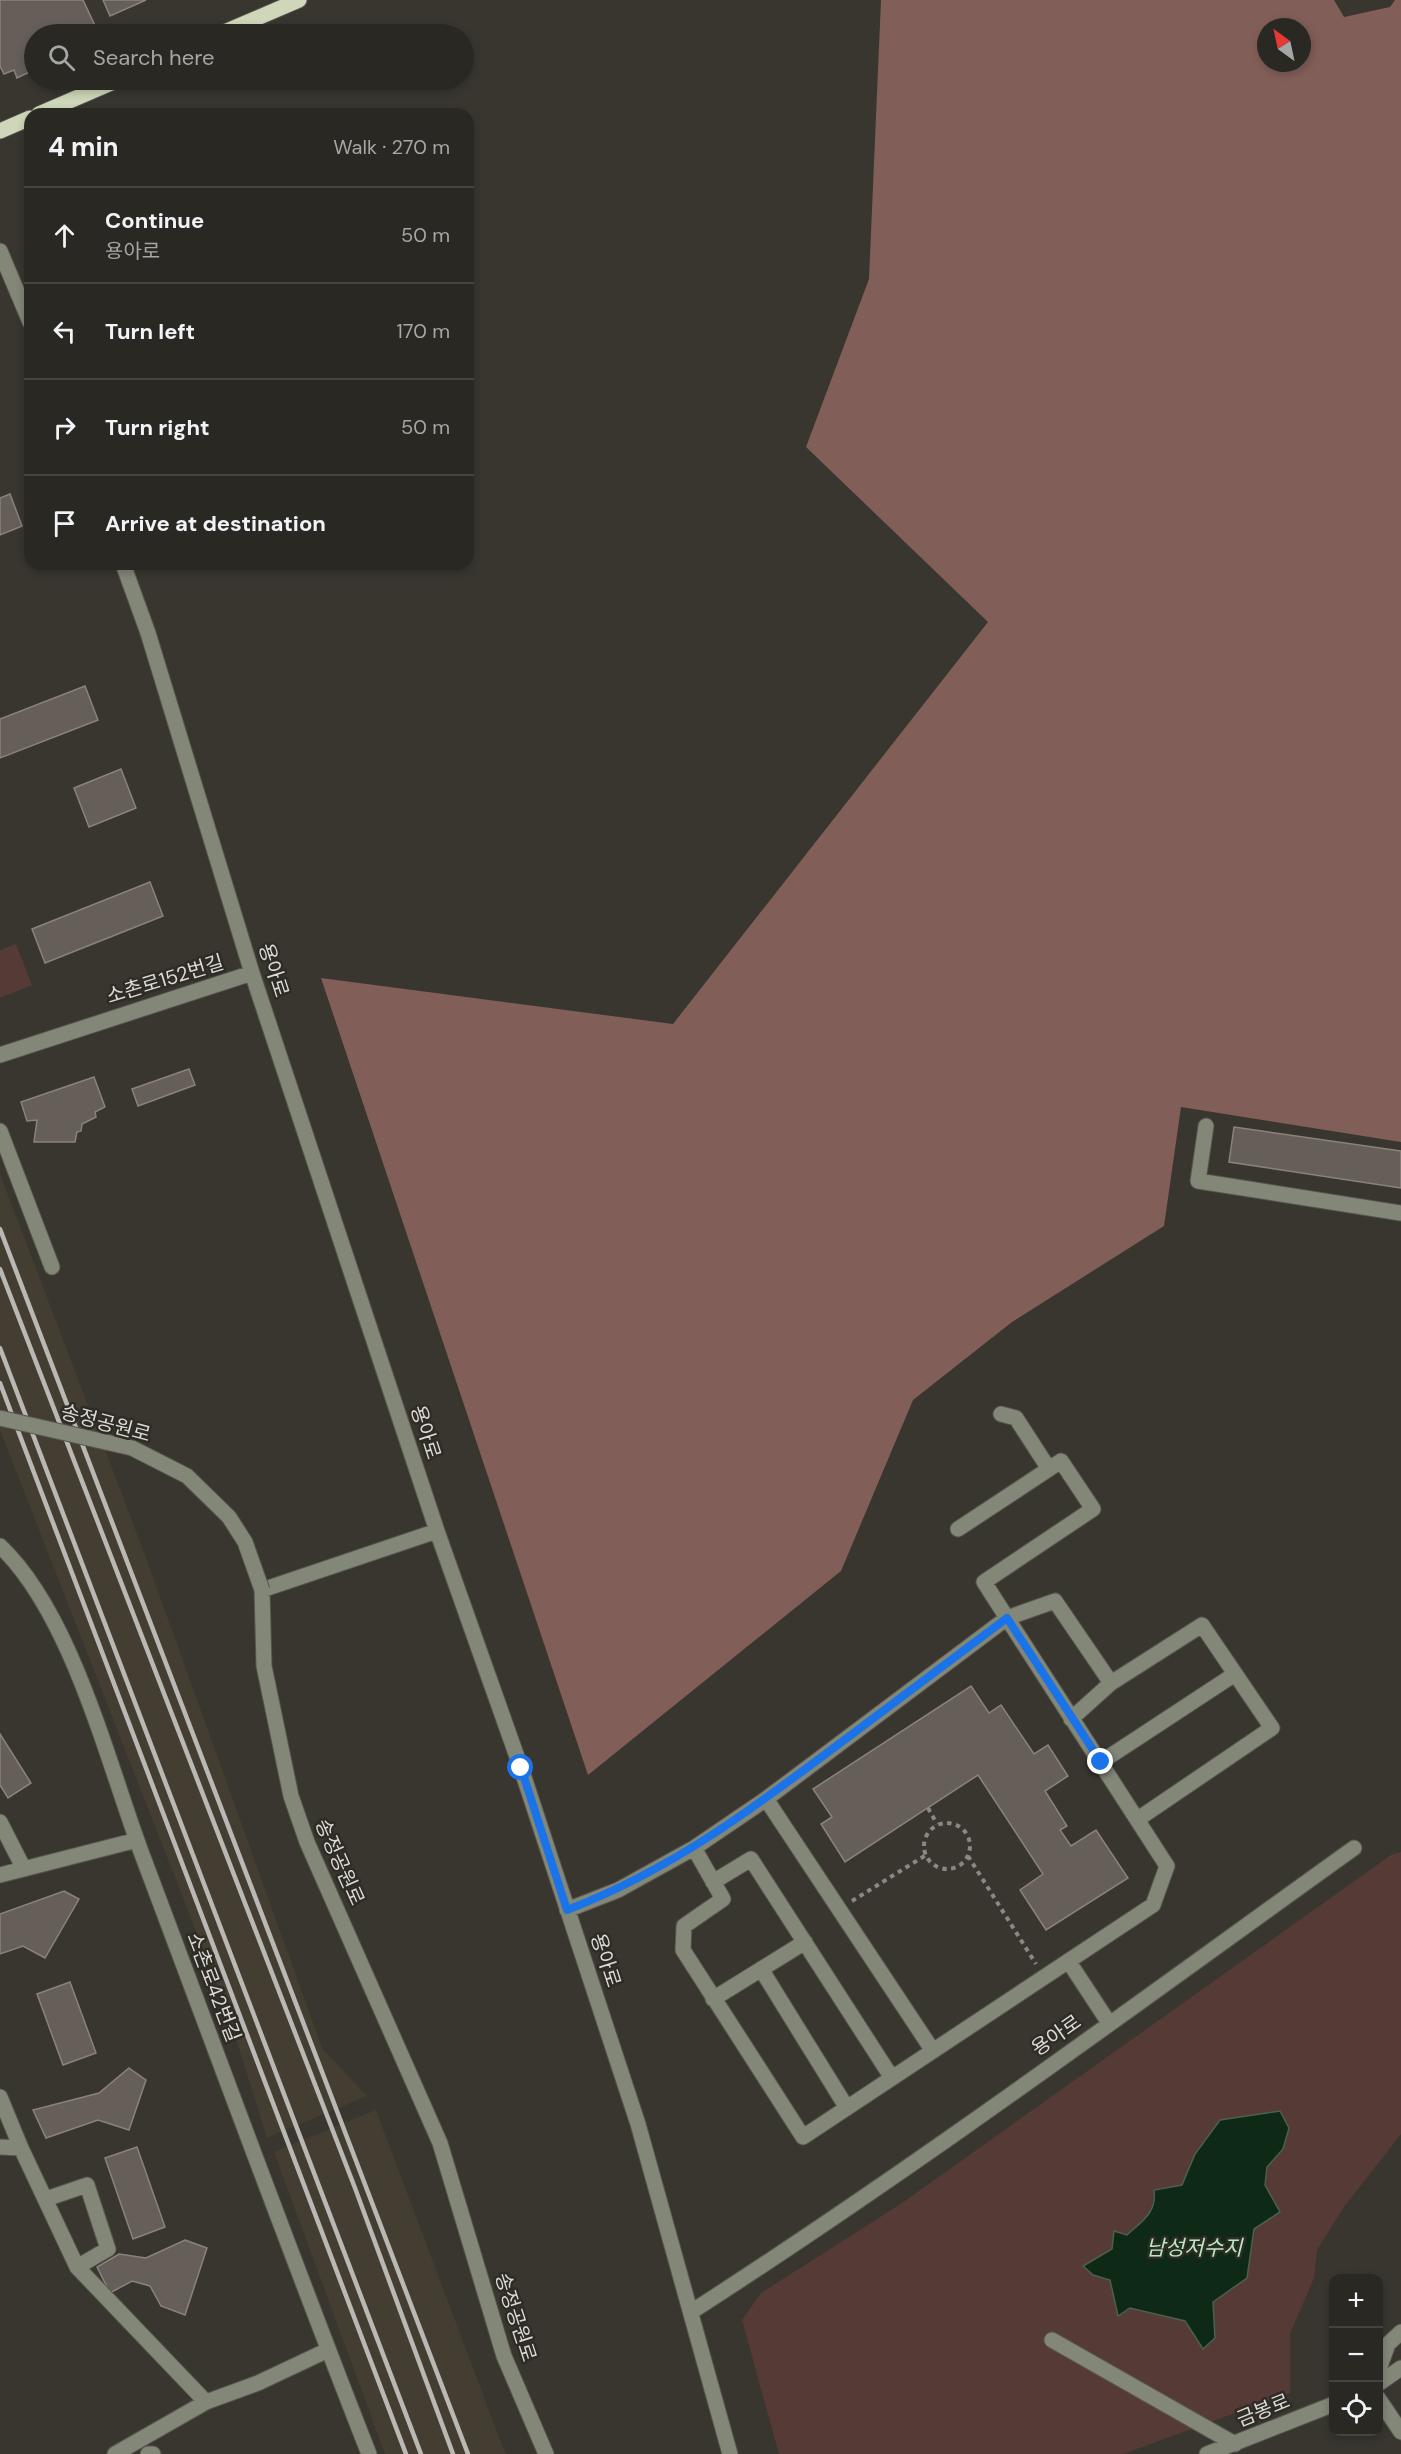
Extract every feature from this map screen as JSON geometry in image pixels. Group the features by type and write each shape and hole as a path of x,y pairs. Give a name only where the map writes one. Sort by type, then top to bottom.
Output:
{"main road":[{"path":"243,24 299,0"},
{"path":"53,108 95,90"},
{"path":"0,131 24,121"}],"street":[{"path":"0,251 24,308"},
{"name":"용아로","path":"125,570 148,633 252,973 437,1531 521,1768 638,2124 730,2454"},
{"name":"소촌로152번길","path":"0,1055 252,973"},
{"path":"1206,1126 1197,1181 1401,1213"},
{"path":"0,1131 52,1267"},
{"path":"1001,1414 1016,1418 1049,1469"},
{"name":"송정공원로","path":"0,1418 132,1448 186,1476 229,1517 245,1542 262,1590 264,1666 291,1796 307,1842 440,2143 504,2356 546,2454"},
{"path":"694,1848 723,1899 684,1926 683,1950 803,2137 1153,1905 1167,1866 984,1581 1093,1509 1061,1461 958,1529"},
{"path":"262,1590 437,1531"},
{"name":"소촌로42번길","path":"0,1546 30,1578 59,1631 80,1681 137,1840 369,2454"},
{"path":"567,1910 618,1890 694,1848 766,1799 1007,1618 1055,1601 1111,1683"},
{"path":"1071,1719 1111,1683 1202,1625 1272,1728 1138,1819"},
{"path":"1101,1762 1235,1674"},
{"path":"766,1799 933,2051"},
{"path":"0,1822 24,1869"},
{"path":"0,1875 137,1840"},
{"name":"용아로","path":"691,2312 796,2244 1354,1848"},
{"path":"713,1882 752,1859 892,2078"},
{"path":"713,2000 805,1942"},
{"path":"1068,1962 1108,2023"},
{"path":"761,1970 847,2108"},
{"path":"0,2097 21,2148 77,2267 206,2402"},
{"path":"0,2147 21,2148"},
{"path":"46,2199 87,2185 108,2249 77,2267"},
{"path":"1383,2358 1388,2344 1401,2332"},
{"path":"1052,2340 1235,2444"},
{"path":"116,2454 206,2402 258,2384 328,2350"},
{"path":"1381,2382 1401,2368"},
{"path":"1383,2405 1401,2432"},
{"name":"금봉로","path":"1207,2454 1329,2406"}],"path":[{"path":"928,1808 938,1824"},
{"path":"953,1823 960,1827 969,1840 968,1856 963,1863 948,1869 933,1864 926,1855 924,1843 926,1835 938,1824 953,1823"},
{"path":"839,1909 926,1855"},
{"path":"968,1856 1044,1977"}],"shaded area":[{"path":"881,0 1334,0 1344,17 1390,7 1395,0 1401,0 1401,1142 1181,1107 1164,1226 1012,1322 913,1400 841,1571 588,1775 321,978 673,1024 988,622 806,447 869,279"},
{"path":"16,944 32,985 0,998 0,950"},
{"path":"0,1174 145,1555 322,2048 367,2096 267,2138 228,2013 0,1430"},
{"path":"1401,1852 1401,2134 1344,2207 1317,2250 1314,2278 1290,2334 1290,2393 1123,2454 779,2454 742,2320 761,2293 902,2203 1391,1855","holes":["1280,2111 1283,2149 1267,2167 1251,2242 1247,2278 1213,2302 1215,2337 1203,2348 1185,2321 1130,2308 1118,2316 1110,2280 1093,2275 1084,2266 1112,2248 1151,2213 1154,2190 1182,2185 1195,2154 1252,2117"]},
{"path":"376,2110 506,2454 385,2454 274,2152"}],"water":[{"name":"남성저수지","path":"1280,2111 1289,2128 1283,2149 1267,2167 1265,2185 1280,2212 1254,2229 1247,2278 1213,2302 1215,2338 1203,2349 1185,2321 1130,2308 1118,2316 1110,2280 1093,2275 1083,2266 1112,2249 1114,2231 1127,2235 1143,2221 1151,2211 1154,2190 1182,2185 1195,2154 1220,2120"}],"building":[{"path":"0,0 83,0 94,24 24,24 24,75 17,78 14,70 4,74 0,66"},
{"path":"103,0 146,0 110,16"},
{"path":"10,494 22,526 0,535 0,498"},
{"path":"85,686 98,720 0,758 0,719"},
{"path":"121,769 136,808 89,827 74,788"},
{"path":"150,882 163,916 45,963 32,929"},
{"path":"189,1069 195,1085 138,1106 132,1089"},
{"path":"94,1077 105,1107 95,1112 96,1117 82,1124 75,1142 34,1142 37,1120 27,1121 21,1102"},
{"path":"1234,1127 1401,1151 1401,1188 1229,1162"},
{"path":"971,1686 989,1713 1001,1705 1034,1754 1048,1745 1068,1776 1045,1791 1067,1826 1060,1830 1071,1846 1096,1830 1128,1878 1046,1930 1020,1890 1043,1874 978,1775 845,1862 821,1824 832,1817 813,1789"},
{"path":"0,1734 31,1783 8,1798 0,1785"},
{"path":"64,1891 79,1899 45,1958 23,1946 0,1954 0,1914"},
{"path":"70,1982 96,2053 63,2065 37,1994"},
{"path":"129,2068 146,2080 129,2130 98,2120 46,2138 33,2110 99,2093"},
{"path":"137,2147 165,2227 133,2239 105,2158"},
{"path":"185,2240 207,2248 185,2315 161,2306 150,2286 132,2281 110,2293 97,2267 119,2254 146,2258"}],"railway":[{"path":"0,1229 468,2454"},
{"path":"0,1269 355,2188 453,2454"},
{"path":"0,1348 421,2454"},
{"path":"0,1383 406,2454"}],"route":[{"path":"521,1768 567,1910 618,1890 694,1848 766,1799 1007,1618 1101,1762"}]}
